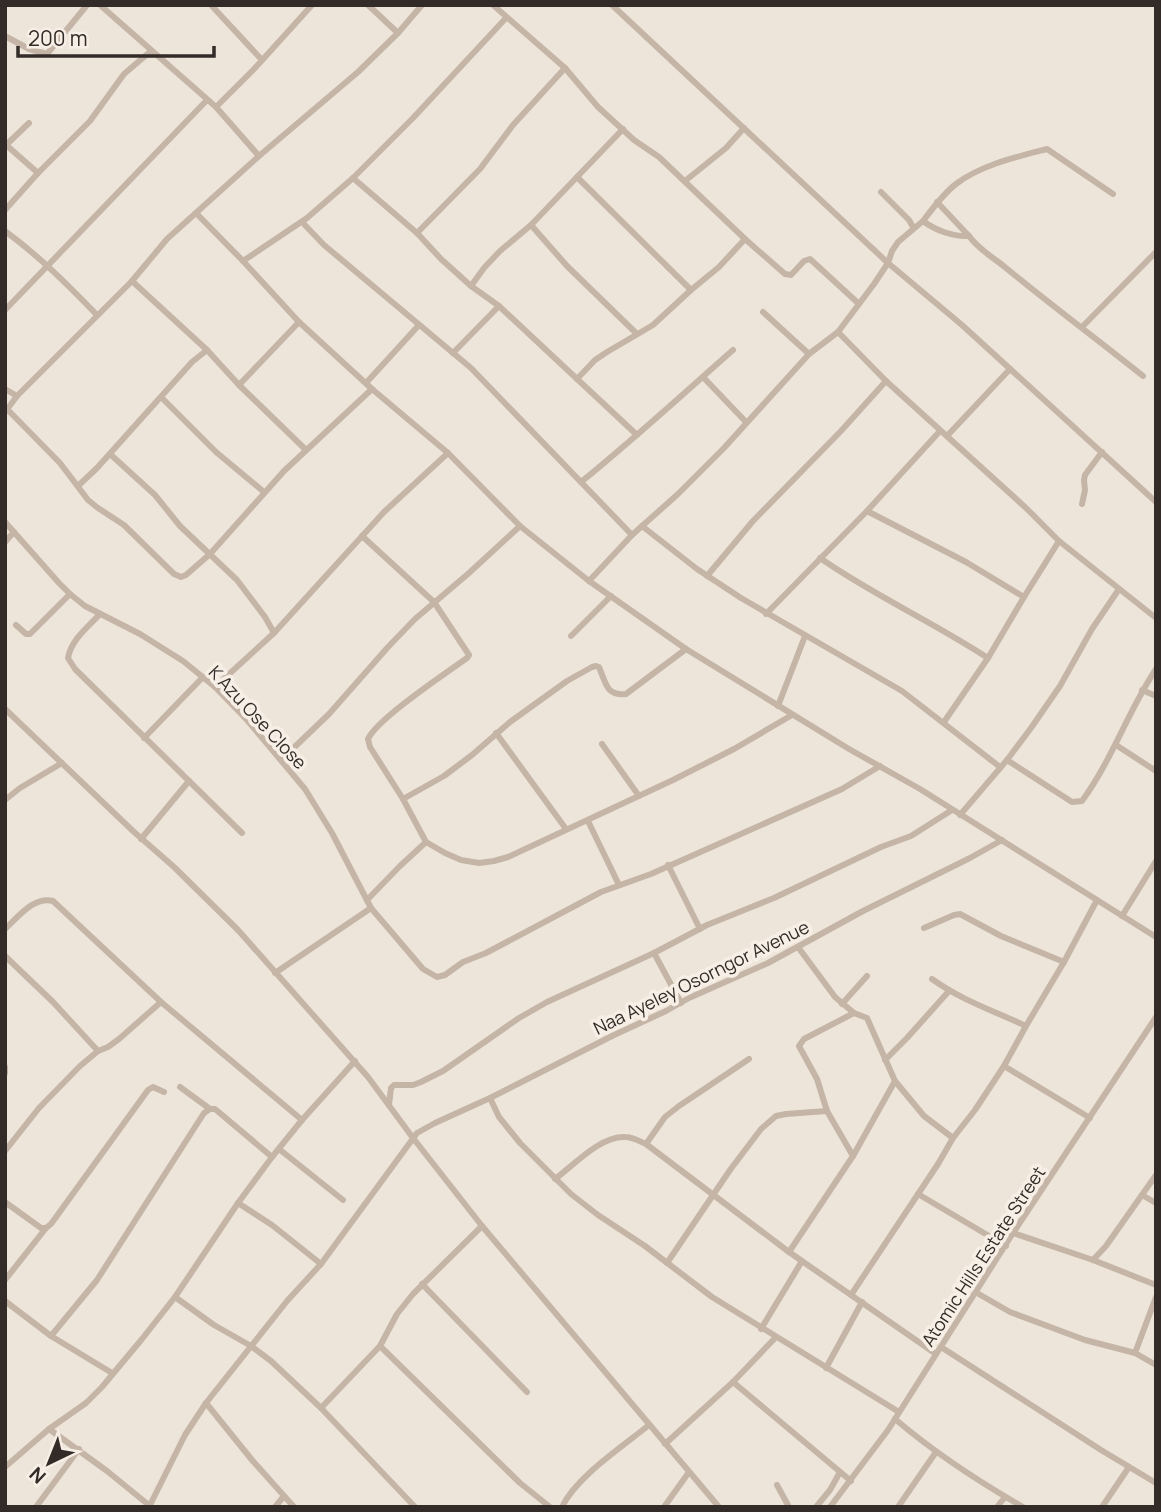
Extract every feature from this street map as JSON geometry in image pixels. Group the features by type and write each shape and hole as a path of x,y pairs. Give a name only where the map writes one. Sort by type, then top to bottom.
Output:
{"street":[{"path":"5,36 29,49 47,54 87,5"},
{"path":"100,5 216,107 259,156"},
{"path":"211,5 262,60"},
{"path":"216,107 312,5"},
{"path":"368,5 398,33"},
{"path":"372,389 264,492 210,554 181,577 174,574 124,525 98,508 61,463 6,410 132,281 167,239 358,72 422,5"},
{"path":"492,5 565,68 598,107 634,140 659,157 785,274 791,275 804,261 810,259 858,303"},
{"path":"612,5 888,263 962,325 1156,502"},
{"path":"243,261 302,222 353,178 506,18"},
{"path":"5,210 90,121 124,74 151,51"},
{"path":"417,233 480,169 513,125 565,68"},
{"path":"5,310 207,100"},
{"path":"29,123 6,144 38,173"},
{"path":"685,181 726,148 744,128"},
{"path":"471,286 500,251 531,225 623,129"},
{"path":"589,581 632,535 724,448 809,354 838,332 888,263 898,242 923,221 955,184 974,173 1013,158 1047,149 1113,194"},
{"path":"576,177 691,290"},
{"path":"353,178 417,233 471,286 499,306 636,435"},
{"path":"881,192 913,227"},
{"path":"937,202 981,250 1143,376"},
{"path":"196,213 299,322 372,389 448,453 520,526 589,581 686,649 1002,840 1156,937"},
{"path":"923,221 948,233 969,236"},
{"path":"302,222 324,245 453,353 499,396 632,535"},
{"path":"531,225 567,266 637,334"},
{"path":"5,231 48,265 97,315"},
{"path":"577,379 601,356 653,325 719,267 745,239"},
{"path":"1082,327 1156,252"},
{"path":"132,281 207,350 306,450"},
{"path":"453,353 499,306"},
{"path":"763,312 809,354"},
{"path":"239,385 299,322"},
{"path":"366,383 419,325"},
{"path":"838,332 886,381 1059,541 1156,618"},
{"path":"78,486 192,362 207,350"},
{"path":"581,482 704,378 733,350"},
{"path":"947,436 1010,369"},
{"path":"704,378 746,422"},
{"path":"708,576 753,520 886,381"},
{"path":"5,389 17,396"},
{"path":"161,397 216,452 264,492"},
{"path":"766,614 940,431"},
{"path":"1082,504 1084,480 1102,452"},
{"path":"215,687 274,633 362,536 448,453"},
{"path":"110,454 155,495 180,526 237,580 274,633"},
{"path":"866,510 966,562 1024,597"},
{"name":"K Azu Ose Close","path":"5,522 70,594 85,606 140,634 215,687 305,789 371,908 424,969 434,976 441,977 463,962 486,953 619,885"},
{"path":"281,760 329,714 388,647 520,526"},
{"path":"642,526 679,556 766,614 902,691 1000,767"},
{"path":"5,542 14,532"},
{"path":"362,536 434,602 465,648 468,657 402,707 372,732 368,739 370,747 426,842 461,860 479,863 494,861 540,843 734,749 792,715"},
{"path":"944,722 988,658 1059,541"},
{"path":"820,558 988,658"},
{"path":"960,815 1007,760 1060,686 1092,629 1119,589"},
{"path":"16,625 26,634 32,633 70,594"},
{"path":"571,636 611,596"},
{"path":"100,614 69,650 68,658 75,669 242,833"},
{"path":"778,706 805,636"},
{"path":"403,799 444,776 496,733 567,681 592,667 599,667 609,691 626,694 686,649"},
{"path":"1007,760 1067,799 1076,803 1082,801 1116,745 1129,713 1156,668"},
{"path":"144,738 204,677"},
{"path":"1142,690 1156,696"},
{"path":"5,709 220,911 355,1061 482,1226 719,1507"},
{"path":"496,733 566,829"},
{"path":"602,744 639,796"},
{"path":"1116,745 1156,771"},
{"path":"5,800 62,763"},
{"path":"588,821 619,885 842,789 880,766"},
{"path":"141,839 189,781"},
{"path":"389,1105 391,1088 394,1085 421,1082 540,1006 700,929 911,836 952,810"},
{"name":"Naa Ayeley Osorngor Avenue","path":"413,1138 423,1129 725,981 768,963 1002,840"},
{"path":"367,900 426,842"},
{"path":"1122,916 1156,862"},
{"path":"668,865 700,929"},
{"path":"851,1295 953,1138 1004,1066 1065,962 1097,900"},
{"path":"5,929 37,901 53,901 161,1002 302,1120"},
{"path":"275,973 371,908"},
{"path":"924,929 960,914 1001,936 1065,962"},
{"path":"798,947 842,1004 869,1022 895,1082 924,1116 953,1138"},
{"path":"654,953 681,1003"},
{"path":"5,957 53,1002 98,1051"},
{"path":"842,1004 867,976"},
{"path":"932,979 972,1003 1026,1026"},
{"path":"885,1060 908,1038 948,991"},
{"path":"5,1151 39,1108 80,1066 98,1051 119,1040 161,1002"},
{"path":"853,1156 827,1111 817,1079 799,1044 854,1013"},
{"name":"Atomic Hills Estate Street","path":"830,1507 897,1416 1013,1233 1156,1017"},
{"path":"646,1144 673,1111 749,1059"},
{"path":"5,1467 49,1429 96,1394 175,1297 272,1157 355,1061"},
{"path":"1004,1066 1090,1118"},
{"path":"5,1067 5,1073"},
{"path":"789,1252 853,1156 895,1082"},
{"path":"5,1280 47,1228 148,1090 153,1087 164,1092"},
{"path":"180,1087 210,1109 215,1109 272,1157"},
{"path":"490,1098 509,1130 555,1179 598,1215 712,1297 897,1416 936,1452 966,1474 1023,1507"},
{"path":"51,1336 97,1280 204,1113 210,1109"},
{"path":"667,1263 761,1129 776,1116 827,1111"},
{"path":"555,1179 590,1151 617,1138 626,1137 646,1144 789,1252 936,1354"},
{"path":"49,1429 79,1449 149,1506 206,1403 287,1301 321,1264 413,1138"},
{"path":"279,1149 343,1200"},
{"path":"1093,1260 1107,1246 1156,1175"},
{"path":"918,1194 1006,1246"},
{"path":"1142,1195 1156,1203"},
{"path":"5,1202 41,1227 47,1228"},
{"path":"238,1203 321,1264"},
{"path":"321,1408 380,1346 397,1314 422,1284 482,1226"},
{"path":"1013,1233 1093,1260 1156,1286"},
{"path":"761,1329 802,1261"},
{"path":"422,1284 527,1392"},
{"path":"977,1293 1010,1311 1085,1340 1135,1353 1156,1365"},
{"path":"175,1297 271,1361 321,1408 415,1507"},
{"path":"1135,1353 1156,1297"},
{"path":"5,1301 51,1336 111,1373"},
{"path":"826,1368 862,1302"},
{"path":"665,1444 733,1382 776,1337"},
{"path":"380,1346 520,1483 550,1507"},
{"path":"942,1347 1156,1483"},
{"path":"733,1382 851,1481"},
{"path":"206,1403 294,1507"},
{"path":"562,1507 578,1482 649,1425"},
{"path":"36,1507 79,1449"},
{"path":"898,1507 936,1452"},
{"path":"1102,1507 1129,1467"},
{"path":"664,1507 689,1472"},
{"path":"816,1507 840,1472"},
{"path":"778,1485 789,1507"},
{"path":"275,1507 284,1496"},
{"path":"997,1507 1005,1497"}]}
